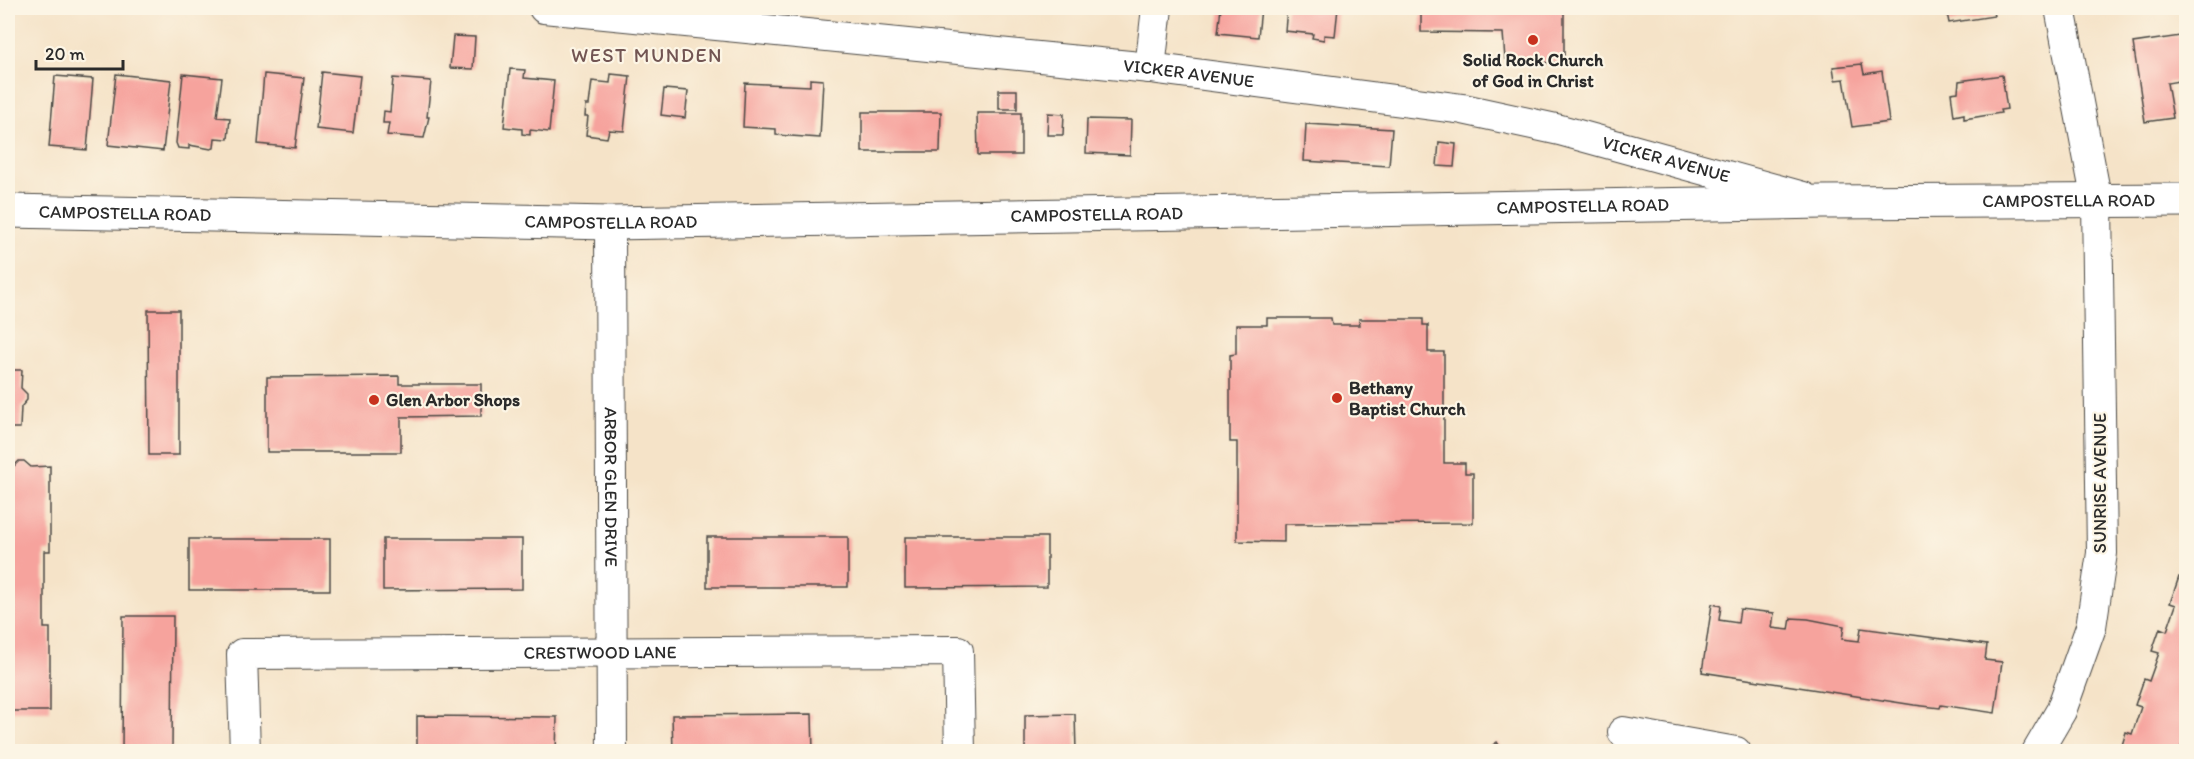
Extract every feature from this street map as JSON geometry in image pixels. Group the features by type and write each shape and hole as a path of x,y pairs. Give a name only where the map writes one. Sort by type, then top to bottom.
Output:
{"main road":[{"name":"CAMPOSTELLA ROAD","path":"8,211 610,223 1823,202 2187,200"}],"street":[{"name":"VICKER AVENUE","path":"544,8 642,12 1150,68 1463,109 1560,130 1823,202"},
{"path":"1150,68 1157,8"},
{"name":"SUNRISE AVENUE","path":"2037,752 2061,711 2091,627 2102,553 2097,202 2060,8"},
{"name":"ARBOR GLEN DRIVE","path":"610,223 612,752"},
{"name":"CRESTWOOD LANE","path":"245,752 242,654 958,651 960,752"},
{"path":"1623,732 1736,752"}],"building":[{"path":"1221,8 1261,8 1258,37 1218,33"},
{"path":"1287,8 1338,8 1335,36 1324,35 1324,40 1312,38 1313,34 1285,31"},
{"name":"Solid Rock Church of God in Christ","path":"1421,8 1564,8 1564,63 1522,62 1522,59 1505,59 1503,33 1421,32"},
{"path":"1946,8 1992,8 1994,16 1949,23"},
{"path":"453,36 475,37 473,69 450,68"},
{"path":"2180,36 2182,50 2186,50 2186,72 2184,73 2185,80 2167,83 2173,118 2145,122 2133,43"},
{"path":"1862,64 1864,74 1882,71 1889,122 1852,127 1844,79 1835,80 1833,67"},
{"path":"510,69 525,70 524,78 554,81 549,132 530,130 530,135 522,134 522,129 504,127"},
{"path":"322,72 360,76 353,133 316,129"},
{"path":"116,74 171,80 163,151 108,145"},
{"path":"183,74 222,78 217,117 230,118 228,139 215,138 214,148 189,145 189,149 178,148 176,143"},
{"path":"264,74 304,78 295,148 258,144"},
{"path":"611,74 630,76 624,131 609,130 607,138 586,135 588,116 585,116 586,105 589,105 592,81 610,83"},
{"path":"2002,75 2007,109 2000,110 2001,113 1964,119 1964,114 1954,116 1951,93 1958,92 1959,81"},
{"path":"55,76 93,79 87,150 49,147"},
{"path":"393,78 431,81 427,117 429,117 424,138 387,135 389,123 383,123 384,111 390,112"},
{"path":"810,79 823,80 820,138 776,135 776,129 743,127 745,83 810,86"},
{"path":"664,89 688,91 685,118 661,115"},
{"path":"999,90 1017,90 1017,109 999,109"},
{"path":"2179,96 2186,97 2186,110 2178,110"},
{"path":"862,112 941,112 940,152 862,152"},
{"path":"977,113 1021,113 1021,155 978,155"},
{"path":"1048,113 1064,114 1063,135 1047,135"},
{"path":"1087,119 1131,120 1130,155 1086,153"},
{"path":"1306,124 1392,129 1389,166 1304,161"},
{"path":"1439,142 1456,144 1454,167 1437,166"},
{"path":"148,310 179,310 179,455 149,455"},
{"name":"Bethany Baptist Church","path":"1267,318 1331,318 1332,325 1360,325 1359,319 1423,319 1423,325 1428,325 1428,352 1444,352 1444,463 1465,463 1465,473 1473,473 1473,523 1284,524 1284,542 1237,541 1237,442 1230,442 1230,355 1236,354 1236,325 1267,325"},
{"path":"8,370 22,370 21,388 27,394 27,400 21,407 20,428 8,428"},
{"name":"Glen Arbor Shops","path":"399,376 399,384 481,384 481,416 401,417 401,452 267,452 267,377"},
{"path":"19,461 24,461 31,467 50,466 50,551 44,551 44,628 50,628 50,711 8,711 8,466 14,466"},
{"path":"707,537 848,537 848,587 707,587"},
{"path":"905,537 1047,537 1047,587 905,588"},
{"path":"189,539 330,539 330,590 189,590"},
{"path":"383,539 522,539 522,589 383,590"},
{"path":"2179,577 2186,579 2186,731 2181,747 2186,752 2120,752 2126,732 2132,734 2141,707 2135,705 2144,679 2149,681 2159,653 2152,651 2160,628 2167,631 2176,605 2170,603"},
{"path":"1712,604 1721,606 1719,620 1738,623 1740,609 1774,613 1772,628 1789,630 1791,618 1808,619 1844,626 1842,639 1859,641 1861,628 1987,645 1985,660 2002,662 1995,713 1941,705 1940,708 1914,705 1702,672"},
{"path":"123,616 173,616 172,752 122,752"},
{"path":"812,714 813,752 673,752 672,715"},
{"path":"1075,714 1076,752 1025,752 1025,715"},
{"path":"417,716 557,717 556,752 417,752"},
{"path":"1497,742 1503,752 1483,752"}],"place":[{"name":"Solid Rock Church of God in Christ","path":"1533,40"},
{"name":"Bethany Baptist Church","path":"1337,398"},
{"name":"Glen Arbor Shops","path":"374,400"}],"district":[{"name":"WEST MUNDEN","path":"647,55"}]}
